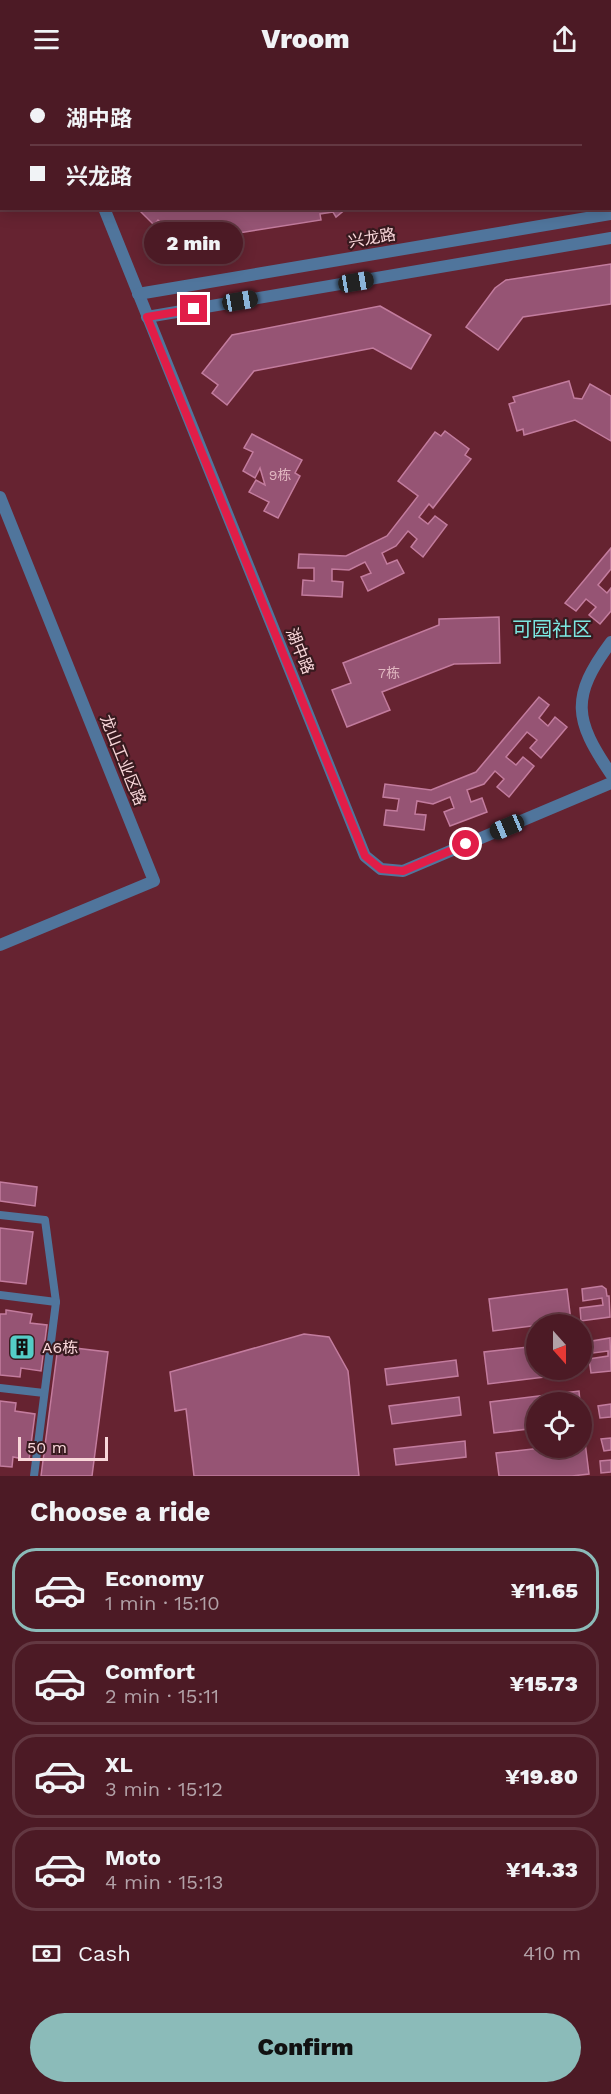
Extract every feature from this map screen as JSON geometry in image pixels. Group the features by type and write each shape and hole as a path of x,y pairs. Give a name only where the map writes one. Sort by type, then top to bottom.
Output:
{"street":[{"name":"湖中路","path":"105,210 365,856 381,869 403,871 611,783"},
{"name":"兴龙路","path":"138,294 611,214"},
{"path":"147,317 611,238"},
{"name":"龙山工业区路","path":"0,497 154,881 0,945"},
{"path":"611,642 595,664 582,692 582,720 592,747 611,774"}],"lane":[{"path":"0,1215 45,1220 56,1302 34,1476"},
{"path":"0,1295 56,1302"},
{"path":"0,1388 44,1393"}],"building":[{"path":"139,210 345,210 336,217 333,212 320,214 321,220 201,239 199,228 178,232 175,235 158,220 154,225"},
{"path":"611,264 611,304 523,317 498,350 466,327 495,288 506,280"},
{"path":"380,306 431,335 411,369 373,348 254,371 227,405 212,393 218,385 202,373 232,335"},
{"path":"569,381 574,398 582,399 590,384 611,396 611,441 575,420 524,435 523,429 517,431 509,404 515,402 513,397"},
{"path":"445,431 469,449 465,455 471,459 433,508 429,504 419,517 428,524 435,516 447,525 423,557 411,547 417,539 408,531 396,546 382,553 387,564 397,560 404,573 368,591 361,577 371,573 365,562 349,570 332,569 332,581 343,582 342,597 302,595 303,580 314,581 314,568 298,568 299,554 346,556 387,536 418,496 398,481 435,432 441,436"},
{"path":"252,434 302,460 295,473 300,476 278,518 264,511 269,502 249,492 256,480 265,485 260,468 255,478 243,471 253,452 244,448"},
{"path":"611,548 611,569 598,585 607,593 611,588 611,611 600,624 589,615 596,607 586,599 576,611 565,603"},
{"path":"499,617 500,663 454,664 382,692 390,710 347,727 332,690 351,683 343,663 439,625 439,619"},
{"path":"539,697 549,705 539,718 548,726 555,717 567,727 541,758 530,748 537,740 527,732 506,757 516,765 523,757 534,766 509,797 497,787 504,779 495,771 484,784 467,790 471,802 482,798 487,812 450,826 444,812 454,808 450,797 433,804 417,801 415,814 426,815 424,830 384,825 386,810 397,811 399,799 383,797 385,784 431,790 476,772"},
{"path":"0,1182 37,1187 35,1206 0,1201"},
{"path":"0,1228 33,1232 26,1284 0,1281"},
{"path":"602,1286 606,1289 607,1296 609,1296 610,1317 592,1319 592,1314 580,1314 580,1308 603,1305 602,1298 583,1301 582,1289"},
{"path":"567,1289 570,1314 526,1314 526,1327 493,1331 489,1299"},
{"name":"A6栋","path":"6,1310 32,1314 30,1323 47,1325 41,1371 21,1368 20,1377 0,1375 0,1314 6,1314"},
{"path":"304,1334 329,1337 348,1371 359,1476 194,1476 186,1409 175,1411 170,1372"},
{"path":"610,1338 611,1371 592,1373 592,1359 608,1356 608,1351 593,1353 592,1341"},
{"path":"58,1346 108,1352 92,1476 41,1476"},
{"path":"526,1347 526,1379 488,1384 484,1352"},
{"path":"456,1360 458,1376 387,1385 385,1369"},
{"path":"459,1397 461,1415 392,1424 389,1406"},
{"path":"526,1398 526,1429 494,1433 490,1402"},
{"path":"0,1401 16,1403 15,1411 35,1414 29,1460 13,1457 12,1467 0,1466"},
{"path":"611,1404 611,1417 600,1418 598,1406"},
{"path":"611,1438 611,1450 604,1451 601,1439"},
{"path":"465,1441 466,1457 396,1465 394,1449"},
{"path":"526,1450 526,1458 587,1458 589,1474 499,1476 496,1453"},
{"path":"611,1460 611,1472 601,1473 600,1461"}],"place":[{"name":"A6栋","path":"22,1347"}],"district":[{"name":"可园社区","path":"552,629"}],"route":[{"path":"194,309 147,317 365,856 381,869 403,871 466,844"}]}
